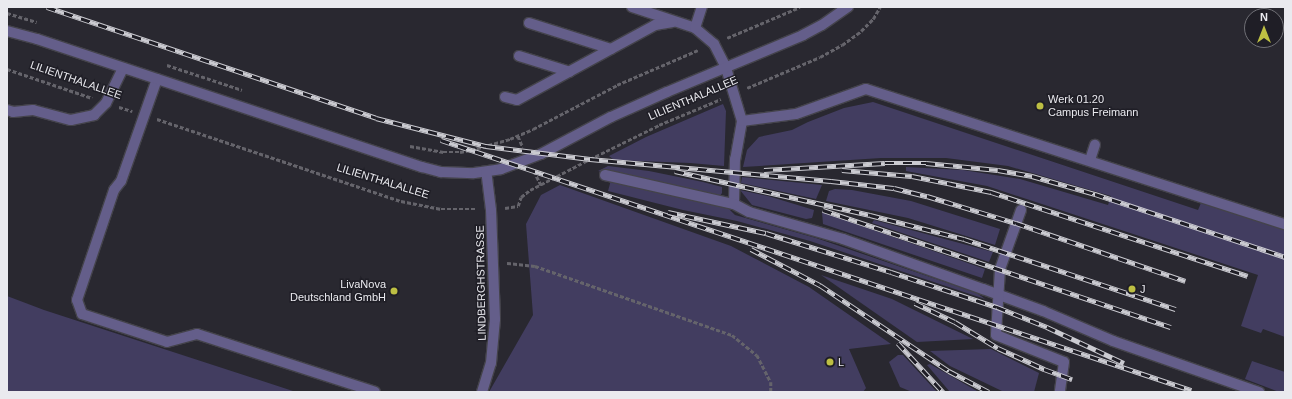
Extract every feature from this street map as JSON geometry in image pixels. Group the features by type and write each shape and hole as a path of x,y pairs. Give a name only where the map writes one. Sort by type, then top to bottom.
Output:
{"street":[{"path":"632,7 695,28 714,44 726,68 742,121 735,159 734,204"},
{"path":"695,28 702,7"},
{"name":"LILIENTHALALLEE","path":"7,31 37,39 422,167 441,172 462,174 486,172 514,165 529,159 625,111 803,35 822,25 848,7"},
{"path":"505,97 517,100 655,25 670,22 684,24"},
{"path":"529,23 611,49"},
{"path":"519,56 570,72"},
{"path":"7,110 13,112 33,110 72,120 94,115 106,102 123,68"},
{"path":"157,79 121,181 114,190 77,300 82,314 167,342 197,334 375,392"},
{"path":"742,121 796,114 866,88 1285,224"},
{"path":"1090,160 1095,145"},
{"name":"LINDBERGHSTRASSE","path":"482,392 491,363 494,343 494,263 492,210 486,172"},
{"path":"605,175 734,204 749,212 843,239 998,294 1043,311 1113,341 1259,392"},
{"path":"1021,210 1000,269 996,336 1064,362 1060,392"}],"path":[{"path":"406,145 443,152 460,152 510,139 533,129 617,85 800,7"},
{"name":"LILIENTHALALLEE","path":"7,69 401,201 441,209 492,210 518,206 522,197 530,190 659,125 820,57 842,45 861,31 873,19 880,7"},
{"path":"7,13 43,24"},
{"path":"161,63 248,92"},
{"path":"494,263 518,263 535,266 732,334 757,355 771,382 771,392"}],"shaded area":[{"path":"873,102 1198,210 1201,203 1285,230 1285,337 1263,329 1261,333 1241,326 1258,275 987,186 906,171 906,167 963,170 1020,179 1108,205 1111,196 1008,166 946,158 881,158 743,167 747,150 759,137 792,130 844,108"},
{"path":"723,104 726,111 724,166 614,160 609,156 646,137"},
{"path":"608,166 649,171 703,182 722,187 722,193 720,196 598,171"},
{"path":"742,177 822,185 816,199 741,183"},
{"path":"611,180 726,206 735,215 816,238 977,293 985,299 810,241 737,221 683,210 608,191"},
{"path":"560,185 731,246 809,287 891,344 849,349 866,388 863,392 489,392 533,315 526,224 541,195"},
{"path":"835,189 852,190 911,201 1000,229 995,245 908,218 826,201 829,191"},
{"path":"740,190 768,196 814,210 812,218 806,219 752,205"},
{"path":"822,212 985,269 982,278 823,224"},
{"path":"874,220 993,252 989,262 872,223"},
{"path":"821,275 892,299 973,339 917,342"},
{"path":"7,296 44,310 296,392 7,392"},
{"path":"991,349 1039,373 1034,392 1004,392 950,366 930,351"},
{"path":"898,355 903,355 937,392 912,392 900,387 889,362"},
{"path":"1252,361 1285,372 1285,392 1279,392 1245,379"},
{"path":"930,364 979,392 950,392 927,365"}],"railway":[{"path":"47,7 376,118 486,146 590,159 894,188 927,196 1016,223 1185,281"},
{"path":"441,140 1191,390"},
{"path":"764,170 885,163 926,163 998,170 1032,176 1095,194 1285,257"},
{"path":"842,170 912,176 991,192 1248,276"},
{"path":"675,171 870,215 964,239 1176,309"},
{"path":"823,210 1171,327"},
{"path":"668,212 766,233 997,307 1047,327 1124,363"},
{"path":"751,249 820,285 949,371 989,392"},
{"path":"915,303 955,322 998,348 1044,369 1072,379"},
{"path":"898,343 943,392"}],"place":[{"name":"Werk 01.20 Campus Freimann","path":"1040,106"},
{"name":"J","path":"1132,289"},
{"name":"LivaNova Deutschland GmbH","path":"394,291"},
{"name":"L","path":"830,362"}]}
